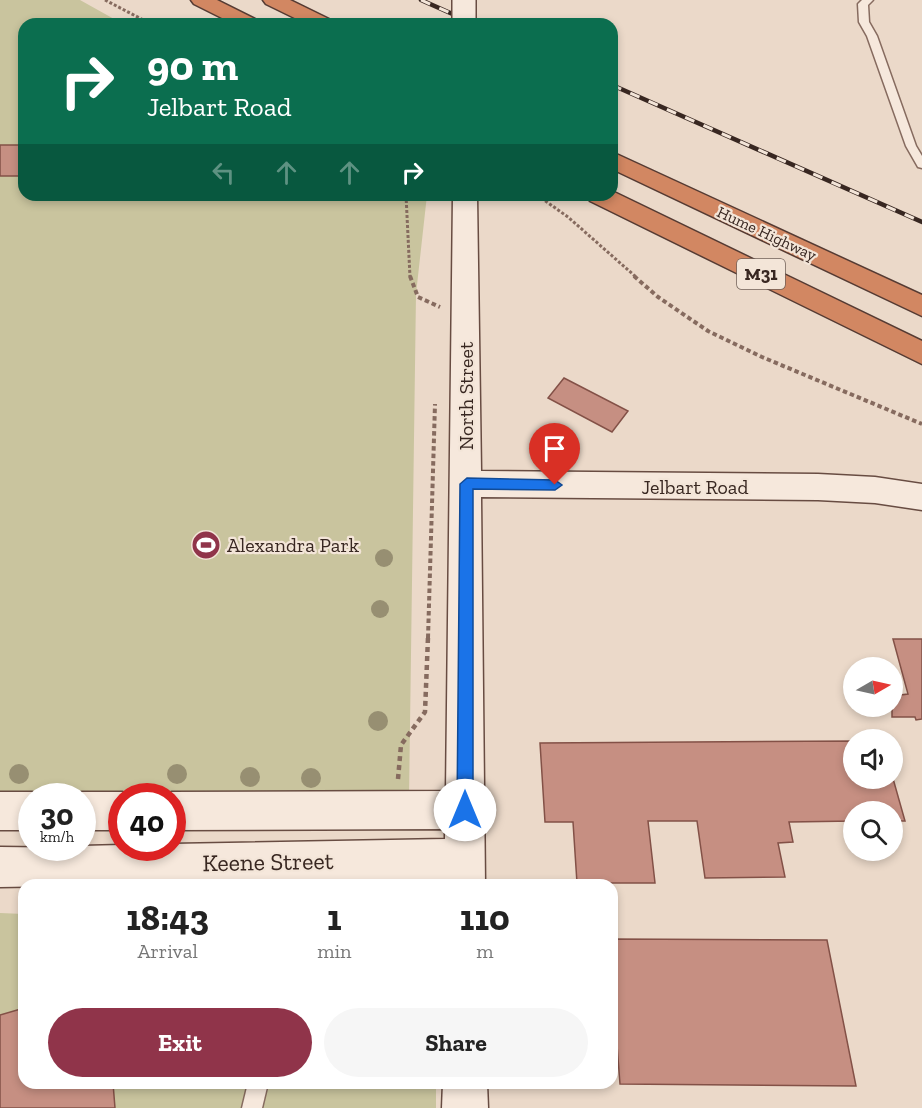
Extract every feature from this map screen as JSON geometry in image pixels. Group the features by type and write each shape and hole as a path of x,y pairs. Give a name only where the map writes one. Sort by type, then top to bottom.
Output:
{"highway":[{"path":"201,0 238,18"},
{"path":"273,0 311,18"},
{"name":"Hume Highway","path":"618,163 922,306"},
{"name":"Hume Highway","path":"611,201 922,353"}],"street":[{"path":"464,0 464,18"},
{"name":"North Street","path":"465,201 467,484 465,872"},
{"name":"Jelbart Road","path":"467,484 818,487 875,490 922,497"},
{"path":"186,811 465,810"},
{"path":"0,811 18,811"},
{"name":"Keene Street","path":"0,867 465,872"},
{"path":"465,1089 465,1108"}],"lane":[{"path":"868,0 863,4 864,22 872,36 911,146 922,165"},
{"path":"252,1108 257,1089"}],"path":[{"path":"105,0 140,18"},
{"path":"406,201 412,286 425,303 443,308"},
{"path":"545,201 568,217 658,297 708,331 762,357 922,424"},
{"path":"442,315 443,297"},
{"path":"398,785 401,744 424,712 426,705 435,400"}],"shaded area":[{"name":"Alexandra Park","path":"0,0 80,0 112,18 18,18 18,201 426,201 416,294 409,798 186,797 186,783 108,783 108,797 96,797 96,783 18,783 18,797 0,797"},
{"path":"0,913 18,914 18,1089 436,1089 436,1108 0,1108"}],"building":[{"path":"0,145 18,145 18,176 0,176"},
{"path":"564,378 628,411 612,432 548,398"},
{"path":"893,639 922,639 922,719 903,717 903,695 908,694 903,676 903,657 898,657"},
{"path":"843,741 843,789 896,789 899,801 843,801 843,821 789,822 793,842 778,843 785,877 705,878 697,821 648,821 655,883 618,883 618,879 577,879 573,822 545,822 540,743"},
{"path":"618,939 827,940 856,1086 620,1084"},
{"path":"18,1010 18,1089 113,1089 115,1108 0,1108 0,1015"}],"railway":[{"path":"421,0 462,18"},
{"path":"618,88 922,222"}],"place":[{"name":"Alexandra Park","path":"206,545"}],"route":[{"path":"465,810 467,484 555,485"}]}
